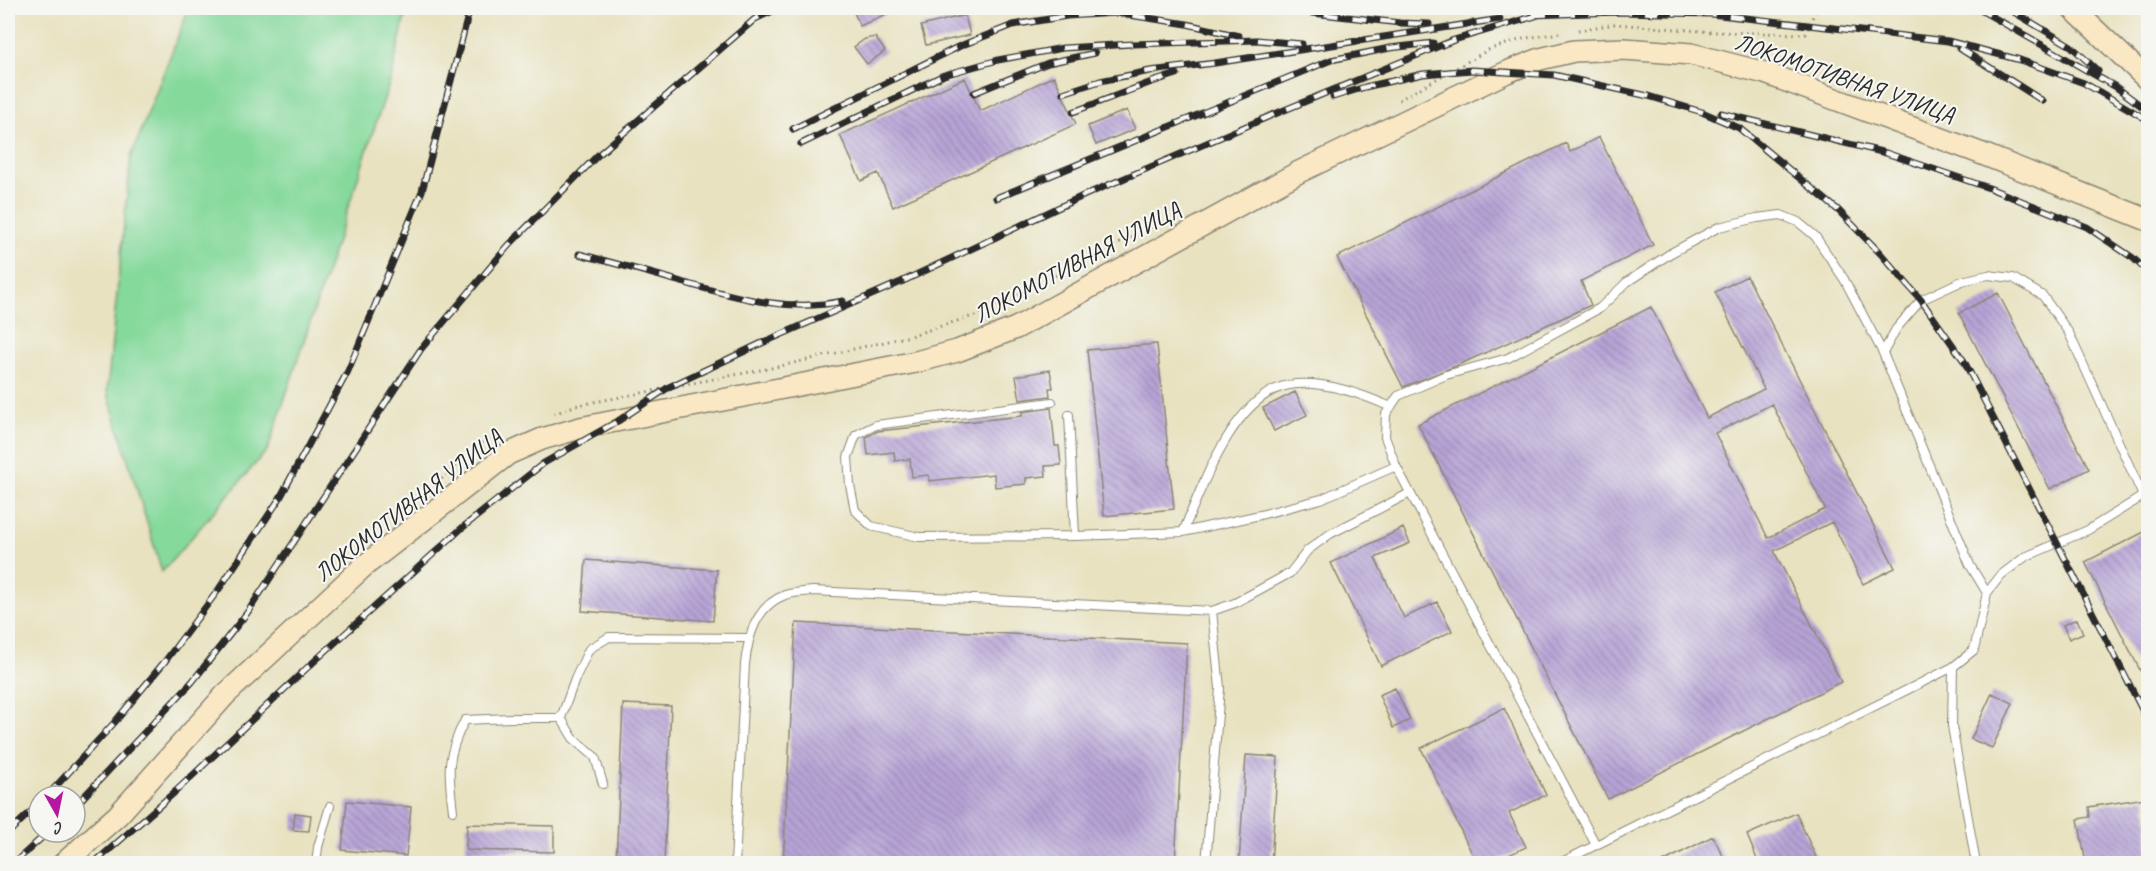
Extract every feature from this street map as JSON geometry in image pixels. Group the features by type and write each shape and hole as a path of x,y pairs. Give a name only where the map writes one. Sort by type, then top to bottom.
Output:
{"main road":[{"path":"2072,8 2148,80"},
{"name":"ЛОКОМОТИВНАЯ УЛИЦА","path":"63,864 118,815 225,695 364,566 508,454 542,439 580,428 916,362 957,351 1016,328 1299,172 1499,76 1540,59 1574,51 1624,49 1691,54 1765,73 1991,157 2148,220"}],"lane":[{"path":"1596,844 1396,466 1385,437 1386,414 1398,396 1446,375 1508,358 1600,308 1627,282 1671,253 1719,227 1781,215 1798,222 1815,236 1844,279 1883,352 1970,565 1987,593"},
{"path":"1558,864 1953,667 1974,650 1987,593 2001,575 2025,557 2088,530 2146,494 2069,333 2043,296 2013,278 1988,275 1962,281 1921,300 1896,329 1883,352"},
{"path":"1183,532 1203,484 1228,434 1246,411 1269,392 1289,385 1322,385 1358,392 1390,407"},
{"path":"1052,402 876,425 856,435 848,457 855,510 871,526 920,537 1075,536 1183,532 1321,499 1396,466"},
{"path":"1069,415 1075,536"},
{"path":"735,864 748,638 758,616 769,605 786,595 813,591 1212,611 1235,603 1290,573 1308,550 1329,534 1410,493"},
{"path":"1206,864 1220,688 1212,611"},
{"path":"561,718 589,649 609,637 748,638"},
{"path":"1953,667 1952,726 1976,864"},
{"path":"561,718 573,738 595,757 603,784"},
{"path":"453,811 448,775 453,743 465,720 561,718"},
{"path":"316,864 318,847 330,806"}],"path":[{"path":"1396,102 1490,49 1526,38 1615,24 1712,32 1806,34 1816,8"},
{"path":"544,417 574,406 781,366 910,336 965,319 1176,216"},
{"path":"432,487 483,441 504,433"}],"green space":[{"path":"189,8 407,8 391,78 268,449 162,572 107,391 131,157"}],"building":[{"path":"852,8 899,8 860,26"},
{"path":"965,15 970,35 926,45 921,26"},
{"path":"875,37 885,51 867,64 854,47 865,39"},
{"path":"1054,76 1076,124 893,207 878,173 861,181 840,135 965,78 980,111"},
{"path":"1127,110 1135,129 1096,145 1088,126"},
{"path":"1599,137 1653,245 1581,281 1591,305 1456,366 1403,387 1337,257 1566,143 1570,152"},
{"path":"1747,276 1895,568 1863,584 1832,522 1774,551 1841,682 1608,799 1418,424 1651,307 1707,418 1764,389 1715,292","holes":["1772,404 1825,509 1768,538 1715,433"]},
{"path":"1998,293 2089,469 2050,489 1959,313"},
{"path":"1157,344 1174,509 1104,516 1087,350"},
{"path":"1050,370 1053,388 1049,388 1050,396 1020,400 1016,376"},
{"path":"1295,392 1307,415 1274,431 1263,408"},
{"path":"1051,408 1055,446 1059,446 1061,465 1045,466 1046,476 1026,478 1026,484 995,487 994,474 929,481 929,475 912,477 910,459 895,461 894,452 868,455 866,437 878,431 1022,416 1022,412"},
{"path":"1403,528 1410,543 1375,558 1404,618 1437,602 1452,631 1381,666 1331,563"},
{"path":"2148,530 2148,686 2085,562"},
{"path":"586,560 717,570 713,621 582,611"},
{"path":"2077,619 2083,633 2069,639 2063,625"},
{"path":"796,623 1187,643 1175,864 783,864"},
{"path":"1395,688 1410,720 1393,728 1379,695"},
{"path":"1992,693 2013,703 1992,748 1971,739"},
{"path":"623,704 671,706 664,864 616,864"},
{"path":"1504,708 1546,795 1509,813 1526,847 1490,864 1477,864 1421,748"},
{"path":"1246,755 1278,757 1271,864 1239,864"},
{"path":"2145,798 2148,817 2148,864 2086,864 2078,819 2090,817 2089,807"},
{"path":"347,801 411,807 406,856 342,850"},
{"path":"295,813 311,815 309,831 293,830"},
{"path":"1796,813 1819,864 1759,864 1747,835"},
{"path":"467,824 554,826 554,852 466,850"},
{"path":"1713,836 1727,864 1659,864"}],"railway":[{"path":"58,784 114,723 166,660 219,589 280,498 348,371 422,191 470,8"},
{"path":"87,793 192,682 247,613 421,349 509,245 597,156 755,19 779,8"},
{"path":"1269,8 1400,23 1429,24"},
{"path":"1977,8 2116,87 2148,111"},
{"path":"2007,8 2071,46 2098,71"},
{"path":"1533,15 1617,12 1711,14 1948,41 2020,60 2084,83 2148,120"},
{"path":"793,129 960,46 1013,25 1067,16 1116,13 1187,24 1239,36"},
{"path":"93,864 176,791 308,667 462,528 544,463 618,421 669,387 901,282 1085,195 1454,40 1539,15"},
{"path":"1063,93 1100,81 1150,71 1500,19"},
{"path":"801,144 944,75 998,60 1063,48 1133,44 1257,40 1302,44"},
{"path":"996,198 1331,60 1390,48 1433,43"},
{"path":"1959,48 2043,101"},
{"path":"974,93 1048,63 1095,53"},
{"path":"1333,97 1423,74 1472,70 1554,75 1648,96 1702,112 1739,128 1838,210 1881,254 1921,300 1964,361 2148,721"},
{"path":"1073,112 1177,74"},
{"path":"1721,113 1886,153 1989,188 2087,227 2133,258 2148,272"},
{"path":"579,254 763,302 803,305 843,301"},
{"path":"8,833 27,815"},
{"path":"13,864 35,844"}]}
